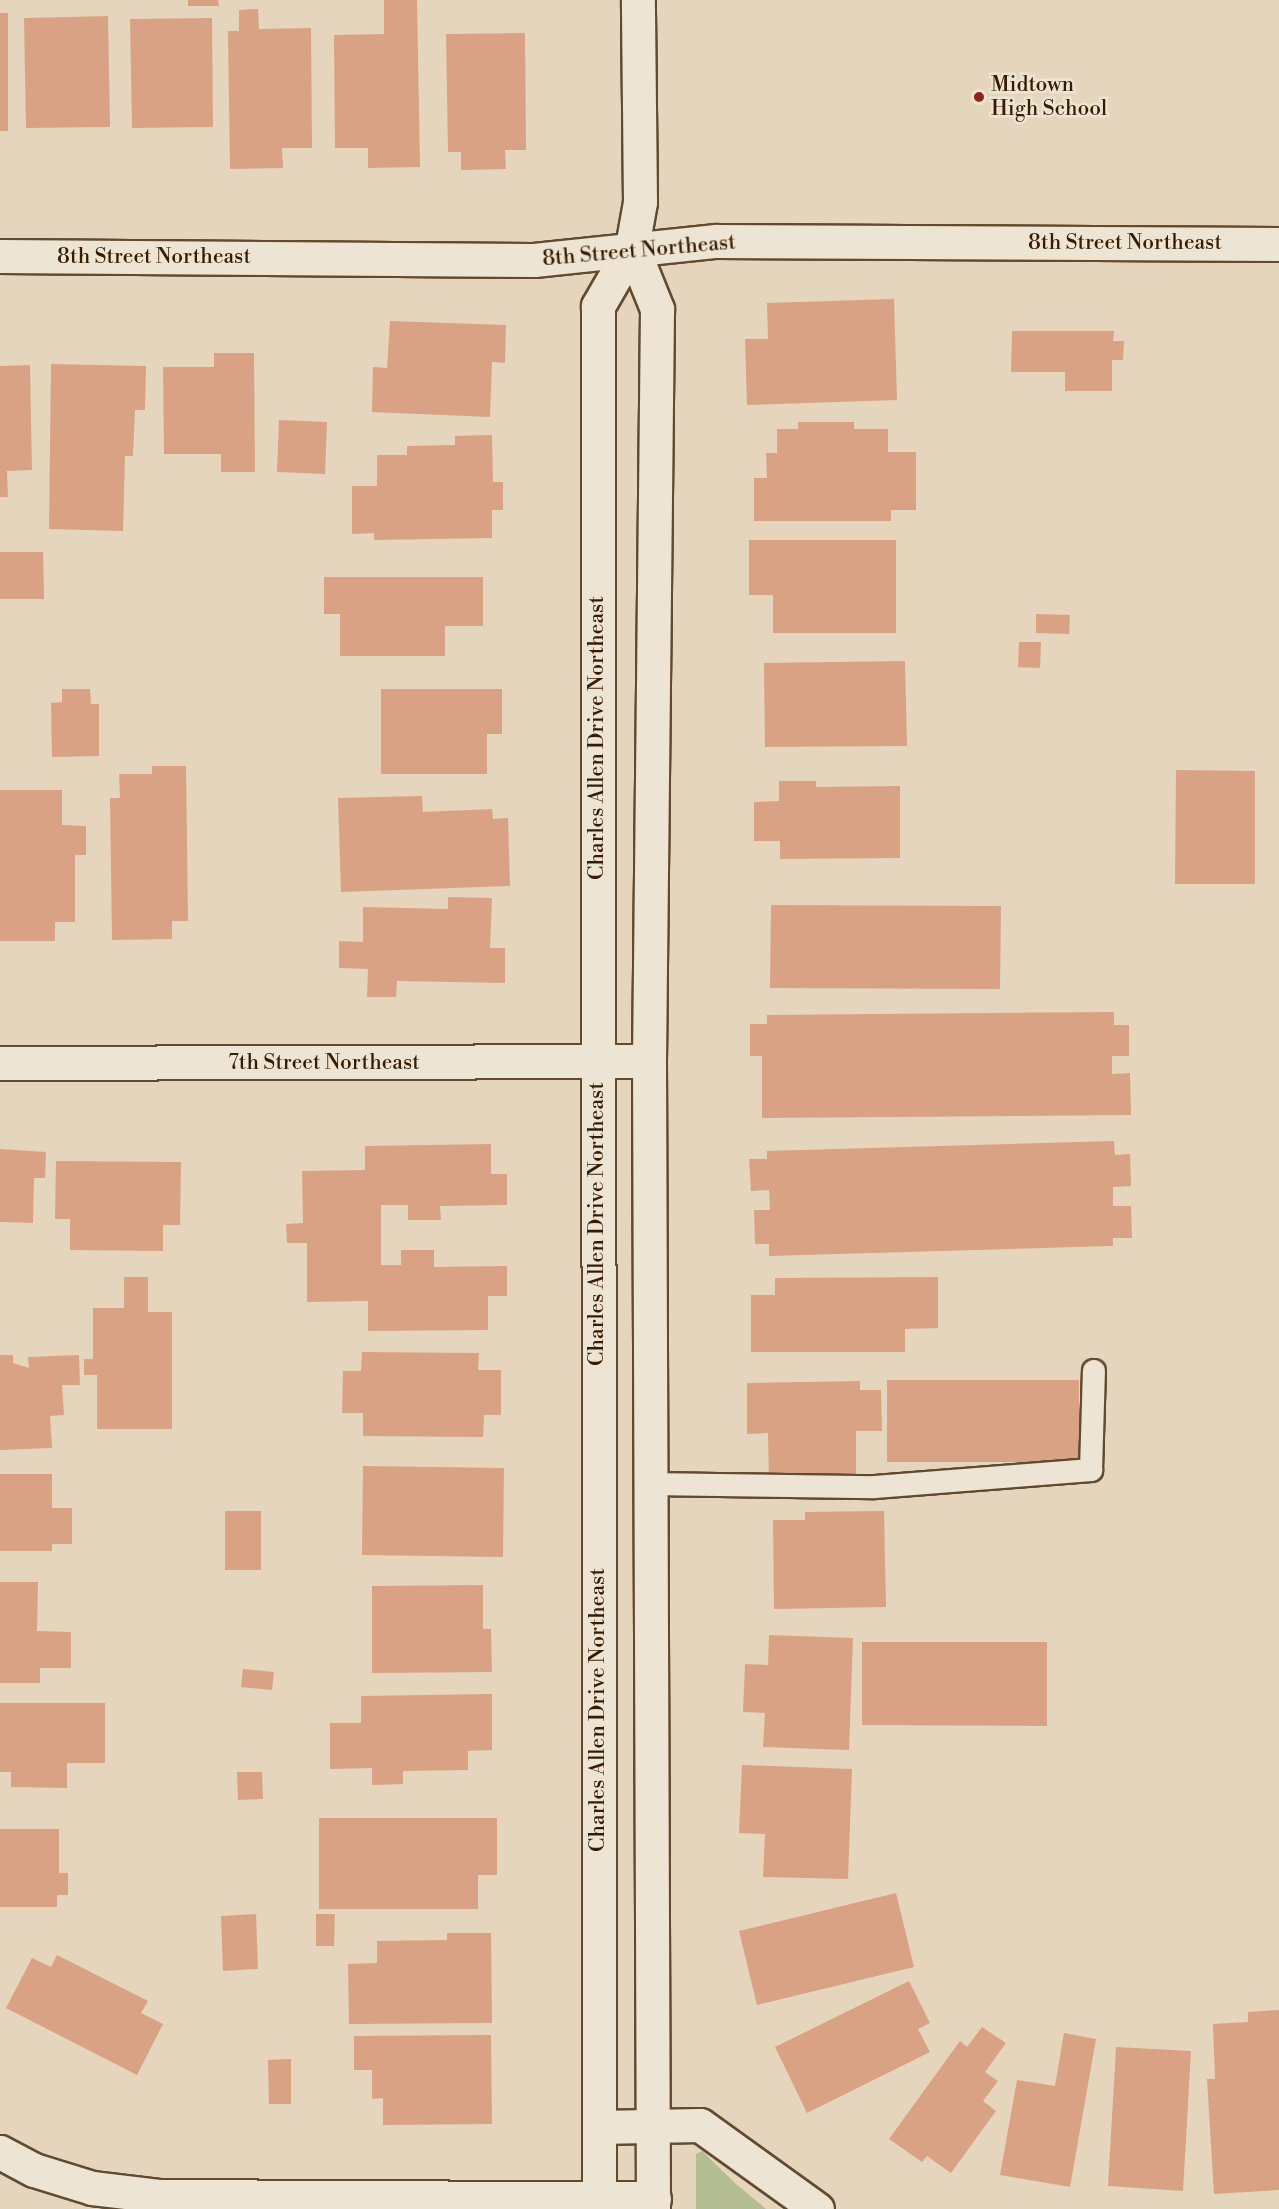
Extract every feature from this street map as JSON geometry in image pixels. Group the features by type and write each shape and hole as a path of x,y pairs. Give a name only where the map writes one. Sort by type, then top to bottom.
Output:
{"street":[{"name":"Charles Allen Drive Northeast","path":"599,2204 596,1063 598,306 632,247 640,202 638,0"},
{"name":"8th Street Northeast","path":"0,256 534,260 632,247 716,241 1279,244"},
{"path":"0,2152 34,2170 92,2188 159,2196 653,2204 656,2127 649,1061 657,309 632,247"},
{"name":"7th Street Northeast","path":"0,1063 596,1063 649,1061"},
{"path":"599,2127 700,2125 817,2209"}],"lane":[{"path":"650,1484 875,1487 1091,1470 1094,1371"}],"green space":[{"path":"702,2151 766,2209 696,2209 696,2154"}],"building":[{"path":"188,0 218,0 219,6 188,6"},
{"path":"384,0 417,0 420,167 368,168 368,148 335,148 334,35 384,34"},
{"path":"258,9 259,29 311,28 312,148 282,148 283,168 230,169 228,31 239,31 239,10"},
{"path":"0,13 8,13 8,131 0,131"},
{"path":"108,16 110,127 26,128 24,18"},
{"path":"212,18 213,127 132,128 130,19"},
{"path":"525,33 526,150 505,150 506,169 461,170 461,152 448,152 446,34"},
{"path":"894,299 897,400 747,405 745,339 768,339 767,303"},
{"path":"390,321 506,325 505,363 492,362 490,417 372,412 373,367 387,368"},
{"path":"1012,331 1114,331 1113,341 1124,341 1123,360 1112,360 1112,391 1065,391 1065,372 1011,372"},
{"path":"214,353 254,353 255,472 221,472 221,454 164,454 163,367 214,367"},
{"path":"51,364 146,366 145,410 135,410 133,456 125,456 123,531 49,529"},
{"path":"30,365 32,470 7,471 8,497 0,497 0,366"},
{"path":"279,420 327,422 325,474 277,472"},
{"path":"798,422 854,422 854,429 888,429 888,452 916,452 916,510 891,510 891,521 754,521 754,478 767,478 766,453 777,453 777,429 798,429"},
{"path":"492,435 493,482 503,482 503,510 492,510 492,538 374,540 374,533 352,534 352,486 377,486 377,455 407,455 407,446 455,445 455,436"},
{"path":"749,540 896,540 896,633 773,633 773,595 749,595"},
{"path":"0,552 43,552 44,599 0,599"},
{"path":"324,577 483,577 483,626 445,626 445,656 340,656 340,614 324,614"},
{"path":"1036,614 1070,615 1069,634 1036,633"},
{"path":"1019,642 1041,642 1040,668 1018,667"},
{"path":"905,661 907,746 765,747 764,663"},
{"path":"62,689 90,689 91,704 99,704 99,756 52,757 51,703 62,702"},
{"path":"381,689 502,689 502,734 487,734 487,774 381,774"},
{"path":"152,766 186,766 188,921 172,921 172,939 112,940 110,798 120,798 119,774 152,774"},
{"path":"1176,770 1255,771 1255,884 1175,884"},
{"path":"779,781 816,781 816,787 900,786 900,858 780,859 780,841 754,841 754,802 779,801"},
{"path":"0,790 62,790 62,825 86,826 86,855 75,855 75,922 55,922 55,941 0,941"},
{"path":"422,796 423,812 492,809 493,819 508,818 510,886 341,892 338,798"},
{"path":"448,897 492,898 490,948 505,948 505,983 397,981 396,997 367,997 368,969 339,968 339,941 363,942 363,907 448,909"},
{"path":"771,905 1001,906 1000,989 770,988"},
{"path":"1114,1012 1114,1025 1129,1025 1129,1056 1112,1056 1112,1074 1130,1073 1131,1115 762,1118 762,1056 750,1056 750,1024 767,1024 767,1015"},
{"path":"1114,1141 1115,1155 1130,1154 1131,1186 1113,1187 1113,1206 1131,1206 1132,1238 1113,1238 1113,1246 769,1256 769,1244 755,1244 754,1210 770,1210 769,1190 751,1191 749,1159 767,1159 767,1151"},
{"path":"491,1144 491,1174 507,1174 507,1205 440,1206 441,1220 408,1220 408,1205 381,1205 381,1265 401,1265 401,1250 434,1250 434,1267 507,1266 507,1296 488,1296 488,1330 368,1331 368,1301 307,1302 307,1243 287,1243 286,1224 303,1223 302,1171 365,1170 365,1146"},
{"path":"0,1149 46,1152 45,1178 34,1178 33,1223 0,1222"},
{"path":"56,1161 181,1162 180,1225 163,1225 163,1251 70,1250 70,1219 55,1219"},
{"path":"124,1277 148,1277 148,1312 172,1312 172,1429 97,1429 97,1375 84,1375 84,1359 93,1359 93,1308 124,1308"},
{"path":"938,1277 938,1328 905,1329 905,1352 751,1352 751,1295 775,1295 775,1278"},
{"path":"362,1352 479,1353 478,1370 501,1370 501,1415 484,1415 483,1437 363,1436 363,1413 342,1413 343,1371 361,1371"},
{"path":"0,1355 13,1355 13,1363 29,1368 28,1357 79,1355 80,1385 62,1385 64,1415 50,1416 52,1448 0,1450"},
{"path":"887,1380 1079,1380 1079,1462 887,1462"},
{"path":"860,1381 860,1390 881,1390 882,1431 856,1431 856,1481 769,1482 768,1433 747,1434 747,1383"},
{"path":"363,1466 504,1468 503,1557 362,1555"},
{"path":"0,1474 52,1474 52,1508 72,1508 72,1544 52,1544 52,1551 0,1551"},
{"path":"225,1511 261,1511 261,1570 225,1570"},
{"path":"884,1511 886,1607 774,1609 773,1520 805,1520 805,1512"},
{"path":"0,1582 38,1582 37,1631 71,1632 71,1668 40,1668 40,1683 0,1683"},
{"path":"483,1585 483,1629 491,1629 492,1672 372,1673 372,1586"},
{"path":"769,1635 853,1638 849,1750 763,1747 765,1713 743,1712 745,1664 768,1665"},
{"path":"862,1642 1047,1642 1047,1726 862,1725"},
{"path":"243,1669 274,1672 272,1690 241,1687"},
{"path":"492,1694 492,1750 468,1751 468,1770 403,1771 403,1784 372,1785 372,1768 330,1769 330,1723 361,1723 361,1696"},
{"path":"0,1703 105,1703 105,1763 67,1763 67,1788 11,1787 11,1772 0,1772"},
{"path":"742,1765 852,1769 848,1879 763,1877 765,1834 739,1833"},
{"path":"237,1772 262,1772 263,1799 238,1800"},
{"path":"319,1818 497,1818 497,1875 478,1875 478,1909 319,1909"},
{"path":"0,1829 59,1829 59,1873 68,1873 68,1895 57,1895 57,1907 0,1907"},
{"path":"896,1893 914,1967 757,2005 739,1931"},
{"path":"256,1914 258,1969 223,1971 221,1916"},
{"path":"316,1914 335,1914 334,1946 316,1946"},
{"path":"447,1933 491,1933 492,2023 349,2024 348,1964 377,1963 377,1941 447,1940"},
{"path":"57,1955 148,2001 141,2013 163,2024 137,2075 6,2008 32,1958 51,1967"},
{"path":"909,1981 930,2023 918,2029 930,2052 807,2113 775,2047"},
{"path":"1279,2010 1279,2190 1214,2194 1207,2079 1215,2079 1213,2024 1248,2022 1248,2012"},
{"path":"982,2027 1006,2043 985,2072 998,2081 983,2101 996,2111 951,2173 927,2156 922,2162 889,2139 960,2041 967,2047"},
{"path":"1064,2033 1096,2039 1070,2187 1000,2175 1017,2080 1055,2086"},
{"path":"491,2035 492,2124 383,2125 383,2098 372,2099 372,2070 354,2070 354,2036"},
{"path":"1116,2047 1191,2051 1183,2191 1108,2186"},
{"path":"291,2059 291,2104 269,2104 268,2060"}],"place":[{"name":"Midtown High School","path":"979,97"}]}
